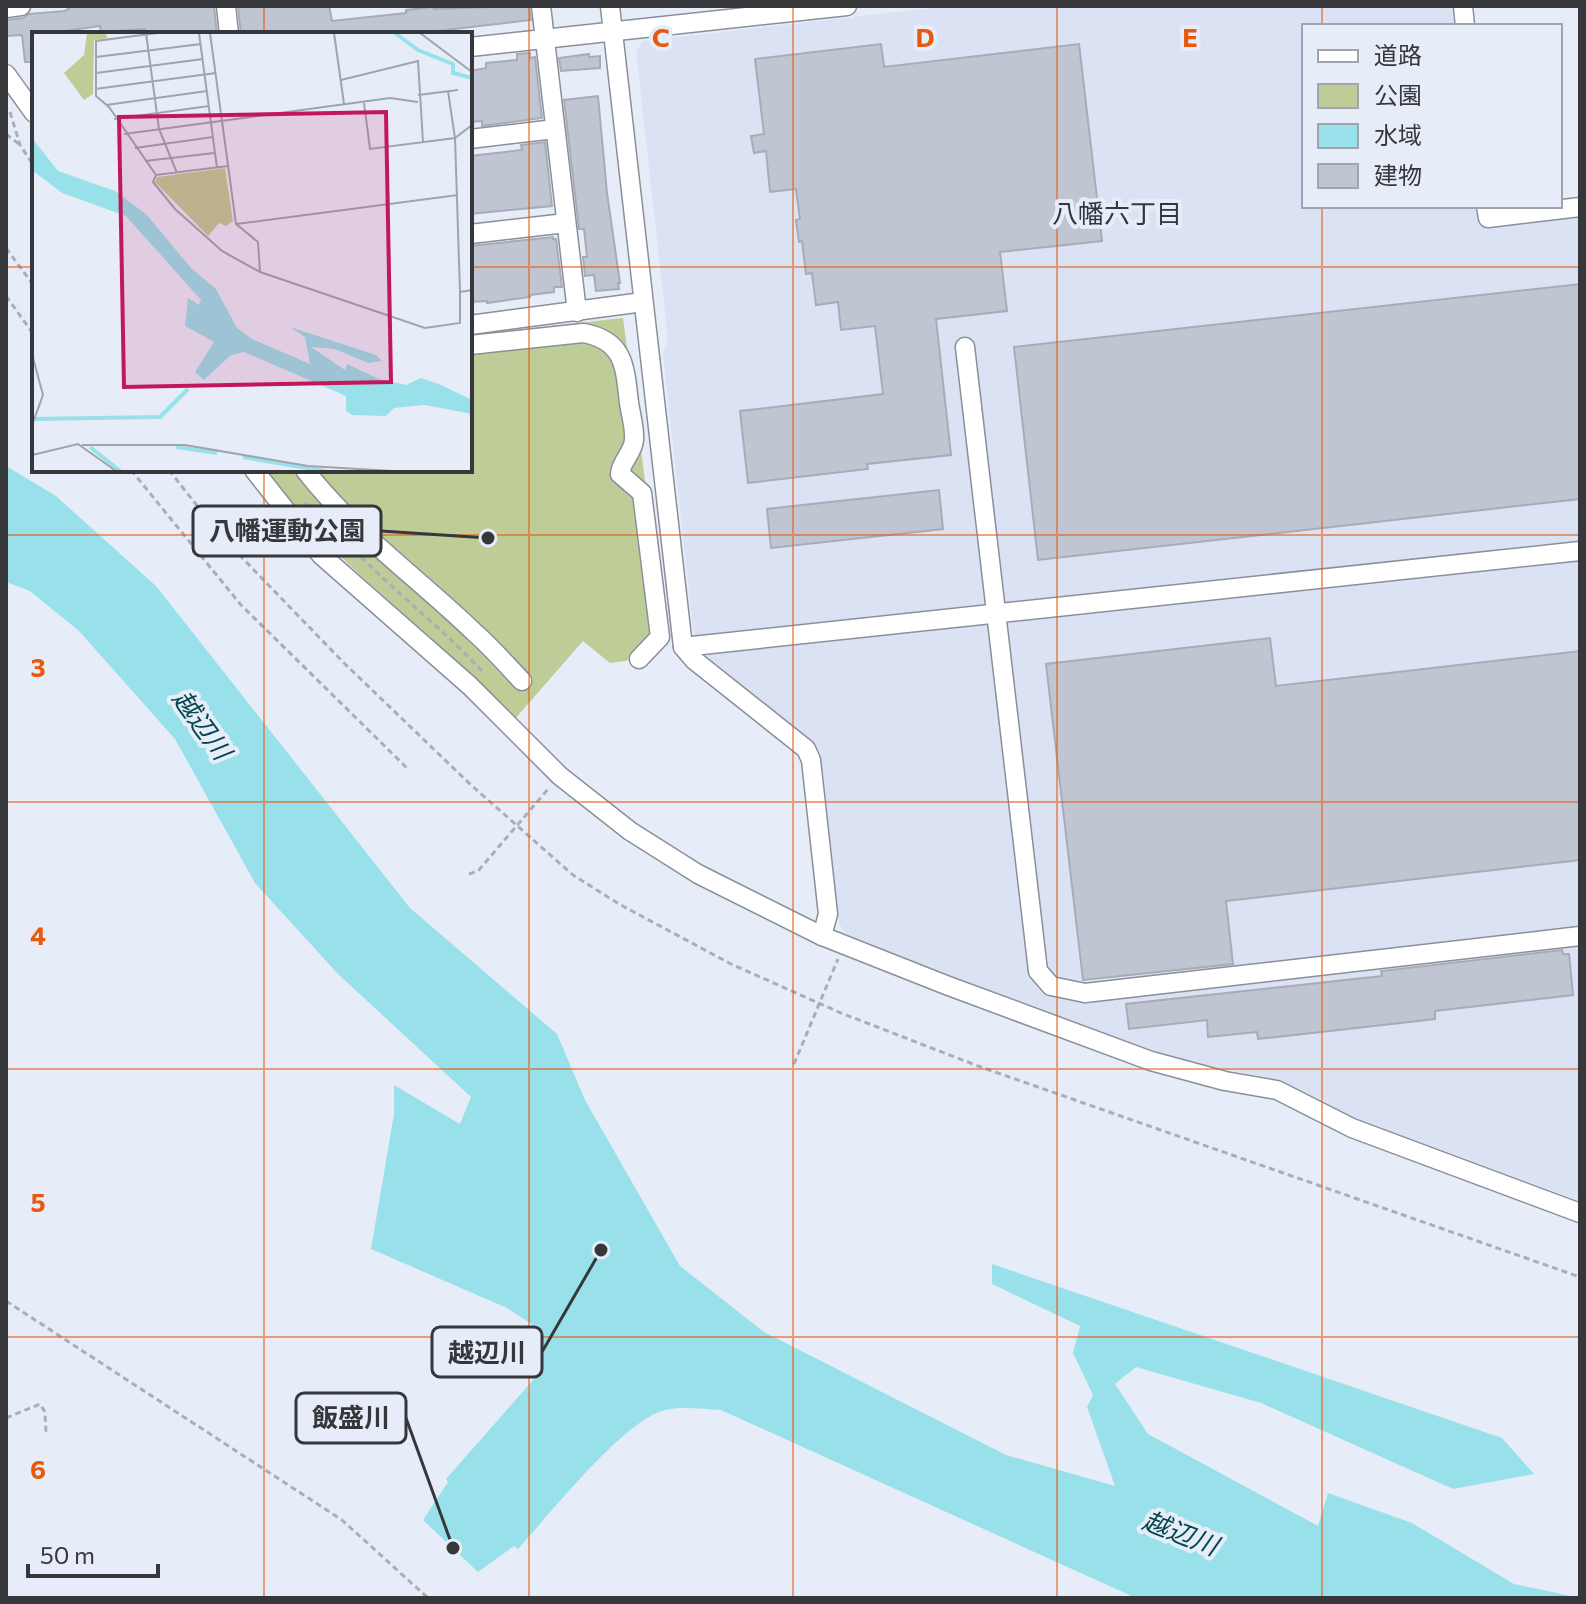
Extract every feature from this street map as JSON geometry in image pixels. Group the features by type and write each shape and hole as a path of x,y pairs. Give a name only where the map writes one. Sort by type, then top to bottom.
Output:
{"street":[{"path":"6,8 21,6"},
{"path":"226,6 229,32"},
{"path":"541,6 577,312"},
{"path":"610,6 683,640 694,660 806,749 811,760 828,914 822,936"},
{"path":"472,47 847,6"},
{"path":"472,139 555,129"},
{"path":"1486,208 1488,218 1580,207"},
{"path":"472,234 566,223"},
{"path":"472,325 643,302"},
{"path":"472,345 583,333 597,335 624,361 634,441 620,474 642,493 660,637"},
{"path":"965,347 1038,971 1051,986 1085,993 1580,936"},
{"path":"256,472 321,555 470,686 560,776 599,809 698,874 822,936 1151,1061 1225,1081 1277,1090 1352,1128 1580,1213"},
{"path":"307,472 346,516 401,569 474,631 522,681"},
{"path":"660,637 683,640 997,615 1580,551"},
{"path":"639,659 660,637"}],"path":[{"path":"23,96 9,105 10,119 20,145 32,163"},
{"path":"6,134 20,145"},
{"path":"6,248 32,283"},
{"path":"6,296 32,332"},
{"path":"133,472 241,605 407,768"},
{"path":"300,498 333,530"},
{"path":"352,549 485,674"},
{"path":"469,874 478,871 549,788"},
{"path":"794,1064 838,959"},
{"path":"6,1301 342,1520 428,1598"},
{"path":"6,1418 40,1404 45,1412 46,1433"}],"shaded area":[{"path":"949,6 1457,6 1459,24 1302,24 1302,208 1481,208 1484,226 1580,215 1580,1201 1355,1118 1281,1080 1153,1052 848,935 839,924 821,755 814,744 695,646 663,355 668,339 636,52 643,41"}],"green space":[{"path":"623,318 665,628 626,661 610,663 583,641 514,720 459,663 324,540 266,472 472,472 472,335"}],"water":[{"path":"6,466 56,496 156,586 410,908 557,1034 585,1100 680,1266 764,1332 1006,1455 1115,1486 1087,1407 1093,1395 1073,1353 1080,1326 992,1284 992,1264 1502,1438 1534,1474 1453,1489 1261,1403 1136,1367 1115,1384 1148,1434 1318,1526 1328,1493 1412,1523 1514,1584 1580,1598 1136,1598 721,1410 693,1408 665,1410 648,1417 629,1431 588,1470 518,1549 514,1546 478,1572 423,1520 448,1482 446,1479 541,1371 544,1349 533,1325 507,1308 371,1249 394,1114 394,1085 460,1124 471,1097 338,974 255,883 175,739 79,631 30,591 6,582"}],"building":[{"path":"72,6 214,6 217,32 145,32 145,29 101,32 100,26 32,32 32,62 25,62 22,35 7,36 6,20 29,14 65,11"},
{"path":"238,6 329,6 332,21 433,7 529,6 531,20 428,32 241,32"},
{"path":"881,44 884,67 1079,44 1102,241 1000,252 1007,311 936,319 951,455 867,464 868,469 748,483 740,411 883,394 875,326 841,330 838,302 816,305 812,273 806,274 802,241 799,242 796,189 770,192 766,151 754,153 751,136 764,134 755,59"},
{"path":"530,53 530,58 535,57 542,118 482,126 482,121 472,122 472,71 486,68 486,63 517,60 517,54"},
{"path":"589,54 589,57 600,56 600,68 561,71 559,58"},
{"path":"598,96 620,283 619,289 596,291 594,275 585,276 583,257 587,257 584,229 579,229 564,100"},
{"path":"545,142 552,206 472,214 472,156 522,150 521,145"},
{"path":"553,237 556,239 562,287 530,297 472,302 472,246"},
{"path":"1580,284 1580,499 1038,560 1014,347"},
{"path":"939,490 943,529 771,548 767,509"},
{"path":"1270,638 1276,686 1580,651 1580,860 1226,901 1233,964 1083,980 1046,664"},
{"path":"1562,950 1563,954 1569,954 1573,995 1435,1011 1435,1019 1258,1039 1257,1032 1208,1037 1207,1020 1129,1029 1126,1004 1382,976 1381,971"}],"place":[{"name":"八幡運動公園","path":"488,538"},
{"name":"越辺川","path":"601,1250"},
{"name":"飯盛川","path":"453,1548"}],"district":[{"name":"八幡六丁目","path":"1117,212"}]}
